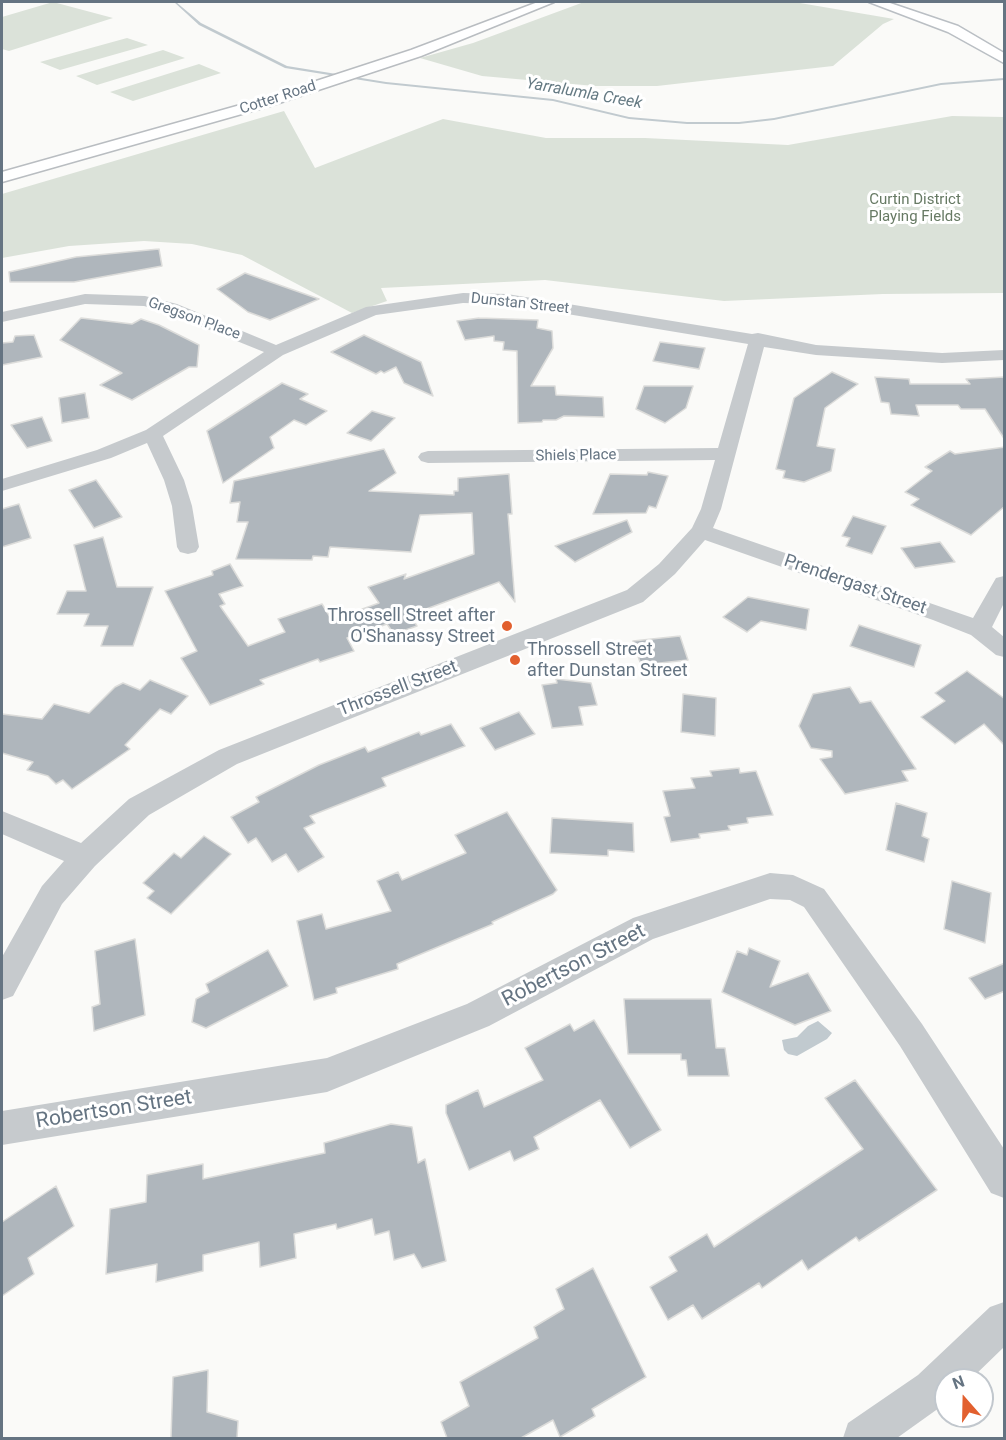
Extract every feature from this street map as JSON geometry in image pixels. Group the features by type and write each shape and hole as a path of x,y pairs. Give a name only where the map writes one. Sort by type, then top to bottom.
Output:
{"main road":[{"name":"Cotter Road","path":"2,165 166,121 303,79 522,2"},
{"name":"Cotter Road","path":"2,177 195,124 369,68 548,2"},
{"path":"875,2 922,16 953,29 1005,58"}],"street":[{"name":"Dunstan Street","path":"2,484 104,454 153,434 277,351 372,311 463,298 507,299 758,338 816,350 942,358 1005,355"},
{"name":"Gregson Place","path":"2,317 85,299 145,301 171,308 277,351"},
{"name":"Throssell Street","path":"2,986 52,895 85,857 139,807 228,757 635,596 678,559 701,531 711,509 724,454 758,338"},
{"path":"153,434 174,480 182,506 188,547"},
{"name":"Shiels Place","path":"428,458 724,454"},
{"name":"Prendergast Street","path":"701,531 978,629 1005,649"},
{"path":"978,629 1005,583"},
{"path":"2,822 85,857"},
{"name":"Robertson Street","path":"2,1128 327,1075 478,1015 644,928 770,886 793,888 814,898 911,1035 1005,1180"},
{"path":"863,1438 932,1389 1005,1321"}],"green space":[{"path":"53,2 113,18 9,51 2,49 2,17"},
{"path":"584,2 794,2 894,19 883,24 833,66 657,86 595,86 482,76 420,58 473,43"},
{"path":"127,38 148,45 60,70 40,62"},
{"path":"163,50 185,58 97,85 76,76"},
{"path":"199,64 221,73 133,101 110,92"},
{"name":"Curtin District Playing Fields","path":"284,111 315,168 443,119 546,138 645,138 788,145 952,116 1004,117 1004,293 883,294 724,301 545,280 381,288 387,301 352,313 242,255 192,244 144,241 69,246 2,258 2,194"}],"shaded area":[{"path":"818,1021 832,1033 827,1039 797,1056 788,1054 784,1050 782,1040 797,1037 808,1026"}],"building":[{"path":"159,249 162,266 74,282 10,282 9,272 76,257"},
{"path":"245,273 319,299 270,320 248,312 217,289"},
{"path":"81,318 132,324 141,319 159,325 199,345 197,367 189,367 132,400 100,385 122,373 60,340"},
{"path":"479,318 538,320 537,328 552,331 553,348 531,386 555,386 556,395 603,397 604,417 564,416 556,420 518,423 517,351 503,350 504,342 494,341 494,336 465,340 457,321"},
{"path":"34,335 42,357 2,365 2,343 13,342 15,336"},
{"path":"364,335 421,362 433,396 404,383 396,367 376,374 331,352"},
{"path":"660,342 705,348 699,369 653,361"},
{"path":"832,372 858,384 825,408 817,446 835,449 831,471 804,482 783,478 785,471 776,469 794,398"},
{"path":"875,377 909,379 910,384 970,384 966,379 1005,377 1005,440 985,409 961,409 958,405 916,405 919,416 891,414 889,403 881,402"},
{"path":"282,383 308,394 300,399 327,411 306,425 294,420 270,437 274,448 223,483 207,431"},
{"path":"644,386 693,386 686,408 665,423 636,409"},
{"path":"85,393 89,418 62,423 59,398"},
{"path":"372,411 395,418 371,441 347,433"},
{"path":"42,417 52,441 27,448 11,425"},
{"path":"1005,447 1005,506 971,535 911,505 919,499 905,492 932,471 925,467 950,451 955,454"},
{"path":"384,449 396,473 369,491 454,495 454,491 458,491 458,478 509,474 512,514 508,514 515,602 499,582 410,615 417,626 394,634 387,624 347,638 354,651 320,662 318,659 260,680 264,684 210,705 181,658 197,651 165,591 213,575 212,571 230,564 243,586 219,594 225,604 220,606 248,646 285,632 278,619 322,604 332,620 379,603 368,587 406,574 404,579 474,554 472,513 420,515 411,552 330,547 328,557 313,556 312,560 236,559 248,522 237,522 240,502 230,503 234,481"},
{"path":"648,472 668,476 656,508 649,506 646,513 593,514 610,474 647,475"},
{"path":"96,480 122,517 94,528 69,490"},
{"path":"19,504 31,538 2,547 2,509"},
{"path":"853,516 886,526 872,554 846,546 850,538 842,536"},
{"path":"627,520 632,532 575,562 555,546"},
{"path":"103,537 117,587 153,587 133,646 101,646 108,626 84,626 89,614 57,614 67,591 86,591 74,545"},
{"path":"940,542 955,562 915,568 901,548"},
{"path":"748,597 809,609 806,630 761,621 747,632 723,617"},
{"path":"859,625 921,645 914,667 850,646"},
{"path":"680,636 688,660 641,665 633,641"},
{"path":"967,671 1005,699 1005,746 984,724 955,744 921,717 945,701 935,693"},
{"path":"556,679 591,683 597,705 579,707 583,725 552,728 542,685 557,683"},
{"path":"150,680 188,696 171,714 160,709 125,745 130,749 72,789 63,780 56,784 48,776 27,770 33,762 2,753 2,714 42,719 54,704 89,713 115,687 123,683 140,690"},
{"path":"850,687 860,703 871,701 916,769 902,771 908,781 845,794 820,759 832,757 832,751 811,748 799,726 813,694"},
{"path":"683,694 716,698 715,736 681,732"},
{"path":"519,712 535,734 495,750 480,728"},
{"path":"451,724 465,746 382,778 386,786 310,816 315,823 304,828 324,857 298,872 286,854 272,862 256,838 248,843 231,817 259,802 256,797 319,765 365,747 368,752 419,732 421,735"},
{"path":"739,768 740,773 756,771 773,815 747,818 748,823 728,826 730,830 699,834 700,838 671,842 664,817 670,816 663,791 695,788 691,778 712,776 710,771"},
{"path":"896,803 927,813 922,836 929,839 924,862 886,850"},
{"path":"507,812 557,890 553,894 492,922 493,924 397,964 398,969 336,988 337,993 314,1000 297,921 322,914 326,929 391,911 377,881 398,872 402,880 466,853 455,835"},
{"path":"552,818 633,823 634,852 608,850 608,856 550,853"},
{"path":"204,836 231,854 171,914 147,898 154,891 143,883 174,853 181,858"},
{"path":"952,881 991,893 985,943 944,929"},
{"path":"135,939 145,1015 94,1031 92,1007 100,1004 95,951"},
{"path":"749,948 780,961 770,987 808,973 831,1011 795,1025 722,992 737,951 747,955"},
{"path":"268,950 288,986 206,1028 192,1022 196,999 209,992 206,984"},
{"path":"1005,963 1005,991 985,999 969,978"},
{"path":"624,999 711,999 716,1048 725,1048 729,1076 688,1076 686,1060 681,1060 681,1054 628,1054"},
{"path":"594,1020 661,1130 630,1148 600,1100 534,1137 539,1149 514,1161 510,1151 469,1170 446,1113 446,1105 478,1090 484,1107 543,1080 525,1048 570,1024 574,1031"},
{"path":"855,1080 937,1190 859,1241 856,1237 808,1270 802,1260 762,1288 759,1283 702,1319 693,1305 668,1320 650,1287 677,1271 669,1257 707,1234 714,1247 863,1149 825,1098"},
{"path":"391,1124 412,1127 418,1163 425,1159 446,1261 422,1268 414,1254 394,1260 389,1231 375,1235 372,1219 337,1229 336,1224 294,1234 296,1258 260,1267 259,1242 203,1255 203,1271 156,1282 157,1264 106,1274 110,1209 146,1202 147,1175 203,1164 203,1179 325,1153 324,1143"},
{"path":"56,1186 74,1226 28,1258 34,1274 2,1296 2,1222"},
{"path":"593,1268 646,1377 592,1409 595,1416 560,1437 553,1420 521,1438 447,1438 441,1422 469,1406 460,1382 538,1338 534,1327 564,1309 556,1289"},
{"path":"208,1370 207,1412 238,1421 237,1438 171,1438 173,1377"}],"waterway":[{"name":"Yarralumla Creek","path":"175,2 200,24 286,67 386,83 553,100 629,118 687,123 739,123 774,119 941,84 1004,79"}],"place":[{"name":"Throssell Street after O'Shanassy Street","path":"507,626"},
{"name":"Throssell Street after Dunstan Street","path":"515,660"}]}
